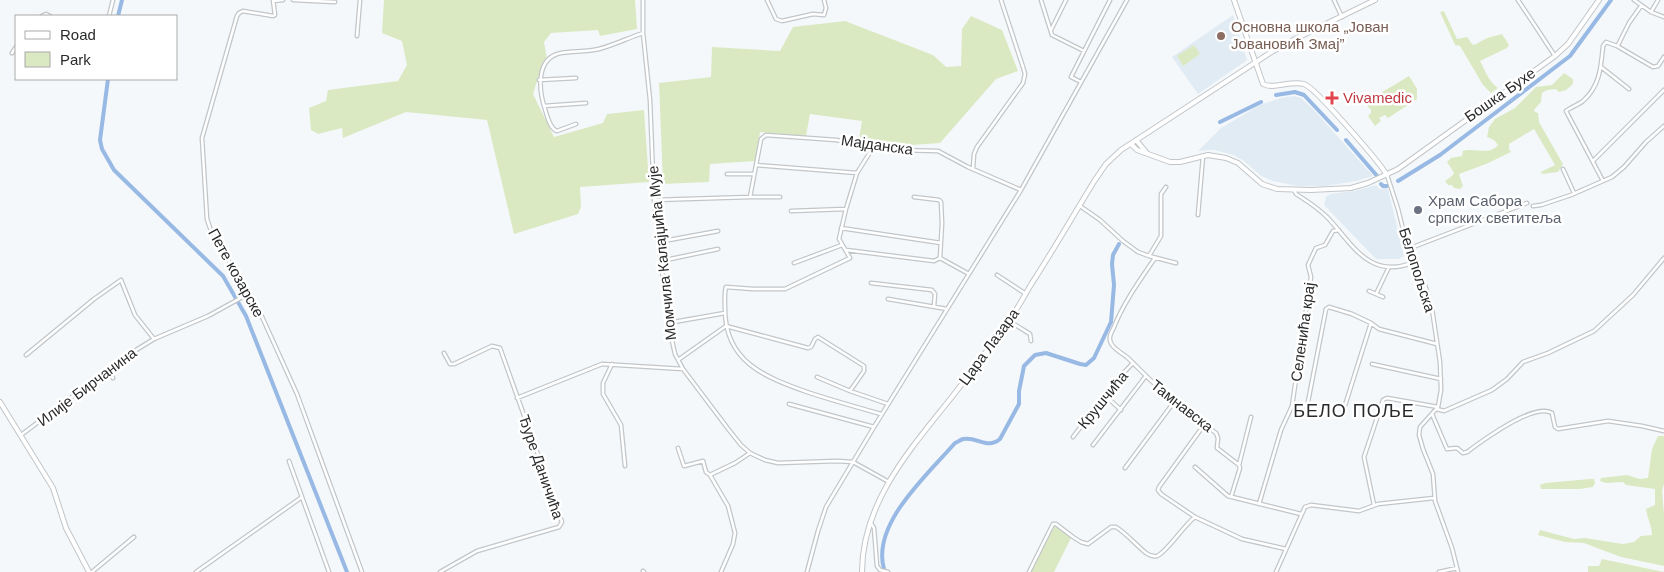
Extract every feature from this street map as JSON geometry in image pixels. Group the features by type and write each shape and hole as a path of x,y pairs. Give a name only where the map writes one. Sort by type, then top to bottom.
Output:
{"main road":[{"path":"1234,0 1256,62"},
{"name":"Цара Лазара","path":"862,572 864,549 870,522 889,482 917,441 1009,321 1106,164 1116,154 1136,140 1256,62 1297,38 1375,0"},
{"name":"Бошка Бухе","path":"1294,190 1351,188 1386,175 1405,164 1555,56 1568,44 1599,0"},
{"name":"Белопољска","path":"1256,62 1264,86 1296,83 1304,84 1311,88 1326,102 1386,175"},
{"path":"1136,140 1147,153"},
{"path":"1131,144 1138,150 1164,161 1175,162 1214,155 1226,158 1238,163 1262,184 1277,189 1294,190"},
{"path":"0,402 53,488 66,528 91,572"}],"street":[{"path":"109,15 113,0"},
{"path":"273,1 282,0"},
{"path":"294,0 335,2"},
{"path":"357,36 360,0"},
{"name":"Момчила Калајџића Мује","path":"643,0 643,33 650,100 654,200 658,242 672,347 678,360 729,430 750,453 765,460 778,463 853,462 889,482"},
{"path":"767,0 778,20 782,21 813,14 822,16 825,13 824,0"},
{"path":"973,169 976,147 1023,83 1024,78 1023,67 1001,0"},
{"path":"1041,0 1052,35 1084,51"},
{"path":"1051,30 1066,0"},
{"path":"1081,82 1071,77 1110,0"},
{"path":"807,572 826,508 881,414 1021,190 1127,0"},
{"path":"1334,0 1342,17"},
{"path":"1518,0 1555,56"},
{"path":"1634,0 1651,12 1664,17"},
{"path":"1651,12 1658,0"},
{"name":"Пете козарске","path":"273,1 275,14 273,16 243,11 237,16 202,138 205,210 208,224 259,311 297,394 362,572"},
{"path":"1617,46 1629,22 1641,6"},
{"path":"576,124 559,131 554,130 544,106 540,80 546,64 560,53 599,49 643,33"},
{"path":"1603,181 1565,112 1583,101 1597,83 1604,43 1608,42 1617,46 1653,67 1658,67 1664,57"},
{"path":"12,53 15,48"},
{"path":"1601,67 1629,89"},
{"path":"540,80 576,78"},
{"path":"1593,161 1664,90"},
{"path":"544,106 586,103"},
{"path":"1533,206 1574,193 1614,175 1664,126"},
{"name":"Мајданска","path":"750,197 761,140 766,135 836,140 896,150 938,150 973,169 1021,190"},
{"path":"874,146 857,173 841,228 839,239 850,256 848,260 786,288 752,289 726,286 725,312 726,326 734,347 758,372 809,392 881,414"},
{"path":"1198,215 1204,162 1203,156"},
{"path":"756,165 857,173"},
{"path":"1563,169 1574,193"},
{"path":"726,174 754,174"},
{"name":"Белопољска","path":"1386,175 1398,209 1408,249 1429,297 1441,379 1441,390 1437,408"},
{"path":"1148,256 1161,236 1161,194 1166,187"},
{"path":"1294,190 1296,194 1319,210 1366,260 1389,267 1414,262"},
{"path":"654,200 780,197"},
{"path":"914,197 939,200 941,202 940,258"},
{"path":"1408,249 1528,203"},
{"path":"1080,206 1100,220 1131,247 1148,256 1176,263"},
{"path":"791,211 846,209"},
{"path":"841,228 940,243"},
{"name":"Селенића крај","path":"1259,504 1281,430 1292,406 1311,277 1308,268 1309,262 1316,248 1325,246 1333,231 1339,230"},
{"path":"658,242 718,232"},
{"path":"794,263 842,245"},
{"path":"661,261 718,250"},
{"path":"846,250 934,262 940,258"},
{"path":"940,258 969,274"},
{"name":"Тамнавска","path":"1154,258 1118,317 1110,342 1113,347 1133,363 1145,377 1174,402 1218,435 1216,446 1218,450 1239,465"},
{"path":"1374,505 1364,457 1383,400 1387,398 1444,411 1484,394 1507,379 1523,362 1548,353 1594,331 1634,295 1664,258"},
{"path":"1376,294 1389,267"},
{"path":"996,275 1026,294"},
{"path":"26,355 94,299 121,280 135,315 154,339"},
{"path":"871,283 932,290 935,294 934,306"},
{"path":"1369,291 1383,297"},
{"name":"Илије Бирчанина","path":"21,435 128,355 154,339 202,319 248,294"},
{"path":"888,299 948,309"},
{"path":"1307,407 1326,309 1328,308 1352,314 1379,329 1437,344"},
{"path":"668,323 725,312"},
{"path":"1009,321 1030,334 1031,341"},
{"path":"1342,415 1371,323"},
{"path":"678,360 726,326"},
{"path":"726,326 808,348 811,347 816,338 820,338 864,366 864,371 850,391"},
{"name":"Ђуре Даничића","path":"440,572 477,551 559,527 562,524 498,347 492,346 454,364 450,364 444,353"},
{"name":"Крушчића","path":"1074,437 1106,393 1133,363"},
{"path":"517,398 602,364 683,369"},
{"path":"612,364 603,384 602,394 621,425 625,466"},
{"path":"1372,364 1441,379"},
{"path":"107,369 113,378"},
{"path":"818,377 850,391 888,404"},
{"path":"1093,445 1145,377"},
{"path":"1106,393 1120,410"},
{"path":"1125,468 1174,402"},
{"path":"789,404 874,427"},
{"path":"1437,408 1420,427 1419,433 1433,474 1434,498 1452,548 1458,572"},
{"path":"1432,414 1447,449 1457,448 1463,453 1509,424 1522,417 1536,413 1550,412 1555,427 1558,430 1604,421 1664,431"},
{"path":"1231,497 1240,471 1239,465 1251,417"},
{"path":"1204,425 1158,490 1195,517 1242,539 1286,549"},
{"path":"678,448 684,466 702,461 706,472 710,475 728,506 734,530 733,544 721,572"},
{"path":"710,475 735,463 750,453"},
{"path":"289,461 329,572"},
{"path":"1195,467 1225,494 1231,497 1301,514"},
{"path":"196,572 302,497"},
{"path":"1276,572 1301,514 1305,507 1309,505 1359,511 1374,505 1434,498"},
{"path":"1029,572 1053,524 1056,524 1081,542 1088,544 1111,527 1116,527 1147,553 1158,556 1195,517"},
{"path":"870,522 874,528 877,566 880,570 888,572"},
{"path":"91,572 134,537"},
{"path":"1439,572 1457,568"}],"shaded area":[{"name":"Основна школа „Јован Јовановић Змај”","path":"1233,15 1247,60 1198,94 1172,57"},
{"path":"1294,96 1301,98 1313,109 1373,176 1325,186 1298,186 1273,181 1261,176 1234,155 1214,150 1198,151 1221,128 1260,105"},
{"path":"1376,185 1379,189 1388,189 1404,256 1399,259 1376,259 1324,205 1326,197 1330,194 1355,191"}],"green space":[{"path":"384,0 635,0 637,29 600,36 598,30 551,33 544,42 547,59 543,62 533,94 554,137 603,123 607,114 644,110 649,182 580,187 581,207 578,214 514,234 487,120 406,112 343,138 342,128 318,134 311,130 309,108 326,101 328,90 398,81 407,65 402,41 382,33"},
{"path":"1444,11 1457,39 1467,37 1474,45 1487,38 1502,34 1509,45 1507,48 1480,61 1490,79 1498,88 1491,93 1483,85 1460,46 1455,45 1440,12"},
{"path":"971,16 1002,30 1018,71 996,79 940,143 897,146 876,140 859,139 862,121 810,114 806,136 760,132 755,161 710,164 709,182 663,184 659,83 711,77 712,47 780,51 793,27 845,21 933,55 946,67 961,66 962,29"},
{"path":"1194,45 1200,54 1183,66 1177,56"},
{"path":"1564,73 1573,79 1573,84 1566,90 1559,92 1556,89 1547,90 1542,93 1541,102 1534,110 1538,113 1539,122 1563,164 1558,172 1542,174 1541,172 1555,165 1534,129 1509,144 1511,152 1459,174 1463,186 1460,189 1448,185 1445,181 1454,173 1447,162 1451,158 1462,156 1463,151 1467,150 1486,151 1495,148 1498,145 1494,140 1487,137 1489,127 1495,119 1515,108 1536,87 1552,85"},
{"path":"1409,76 1417,89 1417,99 1388,118 1385,115 1379,118 1381,121 1375,126 1368,116 1371,110 1366,104"},
{"path":"1658,436 1664,436 1664,484 1662,491 1664,566 1621,557 1584,543 1565,542 1538,535 1540,530 1574,539 1585,538 1623,544 1634,542 1641,536 1652,535 1646,509 1655,505 1655,489 1626,485 1623,482 1606,483 1600,481 1601,478 1627,475 1640,479 1648,478 1652,449"},
{"path":"1594,479 1593,487 1580,489 1541,489 1540,485 1545,483"},
{"path":"1055,526 1071,538 1054,572 1030,572 1036,558"},
{"path":"1602,559 1664,572 1588,572 1588,566 1599,566"}],"waterway":[{"path":"118,15 122,0"},
{"path":"1398,181 1440,155 1570,56 1611,0"},
{"path":"108,80 100,140 102,149 114,170 223,276 246,316 347,572"},
{"path":"1276,95 1295,92 1304,95 1337,130"},
{"path":"1220,122 1261,102"},
{"path":"1346,140 1378,177"},
{"path":"1381,184 1387,186"},
{"path":"884,569 882,552 886,535 904,501 955,443 963,439 973,439 986,443 995,442 1000,439 1019,404 1019,391 1024,366 1035,355 1046,353 1086,365 1094,358 1111,322 1114,285 1112,264 1113,255 1119,244"}],"place":[{"name":"Основна школа „Јован Јовановић Змај”","path":"1221,36"},
{"name":"Vivamedic","path":"1332,98"},
{"name":"Храм Сабора српских светитеља","path":"1418,210"}],"district":[{"name":"БЕЛО ПОЉЕ","path":"1354,411"}]}
